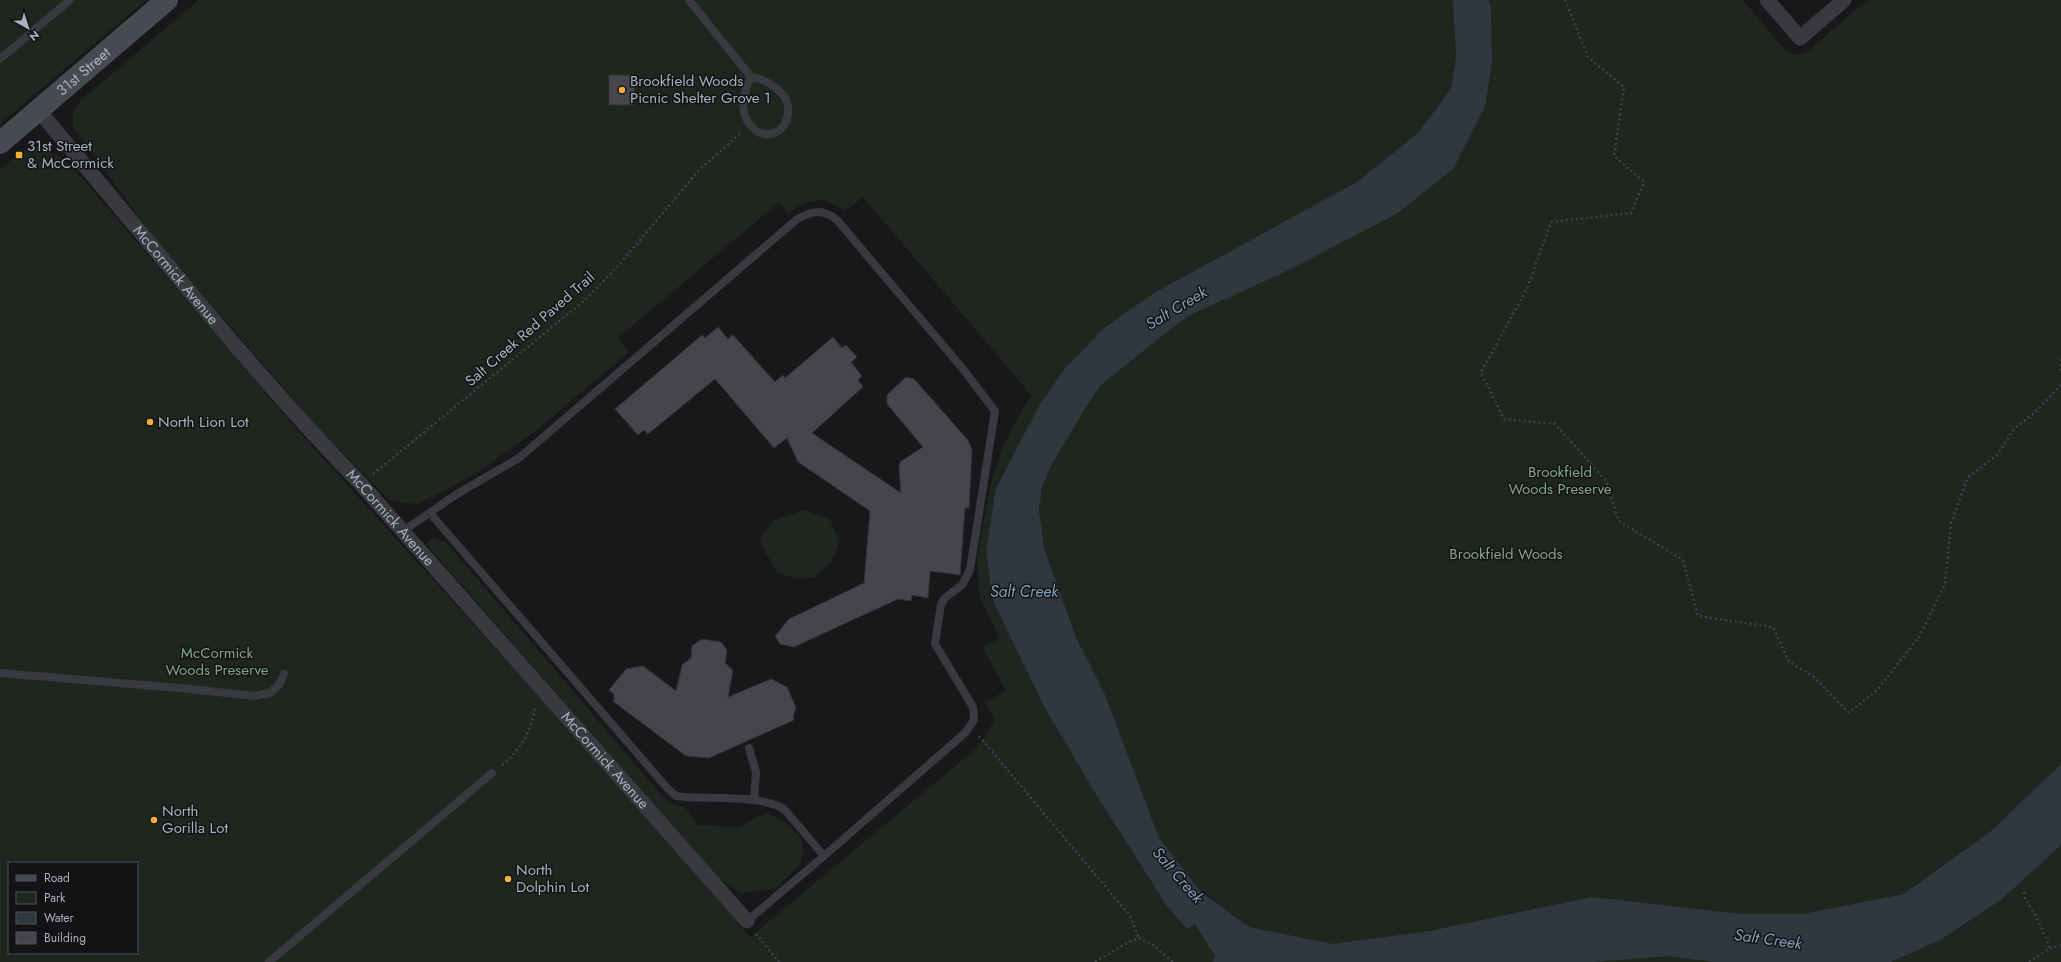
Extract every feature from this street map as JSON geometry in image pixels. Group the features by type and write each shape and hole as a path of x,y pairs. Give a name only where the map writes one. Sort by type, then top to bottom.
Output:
{"main road":[{"name":"31st Street","path":"0,143 167,0"}],"street":[{"path":"1767,0 1800,38 1844,0"},
{"name":"McCormick Avenue","path":"38,110 97,179 142,236 305,426 361,484 403,531 747,921"}],"lane":[{"path":"0,59 70,0"},
{"path":"689,0 751,76 758,78 780,92 788,106 788,114 783,127 770,134 763,134 750,125 744,116 743,106 746,86 751,76"},
{"path":"403,531 524,453 796,220 812,212 826,213 837,220 963,369 995,411 970,570 962,585 945,598 941,604 935,644 973,707 975,713 971,726 966,732 747,921"},
{"path":"430,513 668,789 676,796 754,800 773,803 785,810 824,856"},
{"path":"0,673 254,696 270,693 279,685 284,674"},
{"path":"749,748 756,772 754,800"},
{"path":"269,962 492,773"}],"path":[{"path":"1565,0 1588,57 1624,87 1614,156 1644,182 1631,213 1551,222 1527,289 1482,372 1504,419 1555,424 1606,481 1619,521 1683,560 1698,616 1773,627 1789,662 1813,676 1849,713 1878,689 1919,637 1945,584 1951,523 1968,477 1997,455 2015,428 2034,413 2061,385"},
{"name":"Salt Creek Red Paved Trail","path":"361,484 585,300 619,265 700,169 750,125"},
{"path":"2061,359 2061,371"},
{"path":"492,773 513,755 525,739 532,724 539,687"},
{"path":"971,726 1130,916 1140,938 1152,944 1173,962"},
{"path":"2024,892 2025,899 2036,916 2050,948"},
{"path":"747,921 750,928 779,962"},
{"path":"1095,962 1140,938"},
{"path":"2029,962 2050,948 2061,945"}],"green space":[{"path":"0,0 146,0 0,124"},
{"name":"Brookfield Woods Preserve","path":"199,0 1743,0 1786,51 1798,54 1806,53 1867,0 2061,0 2061,962 0,962 0,170 19,153 30,148 47,150 56,155 83,179 293,425 634,801 750,937 978,747 995,719 985,703 1006,690 982,647 1000,638 980,598 977,557 991,483 1003,447 1017,418 1032,396 863,197 845,211 830,203 816,200 803,204 788,213 779,202 618,338 629,352 537,430 481,470 446,490 417,504 390,501 320,430 153,237 74,128 73,114 80,101","holes":["1040,405 1067,438 1050,468 1045,481 1040,502 1039,517 1048,560 1085,656 1040,695 993,601 996,488"]},
{"path":"805,510 830,519 839,541 832,562 814,577 798,579 777,573 759,540 774,520"},
{"path":"432,538 446,542 663,797 676,805 685,807 698,825 740,827 754,818 768,813 787,824 801,838 804,850 800,865 774,889 740,893 719,879 426,544"}],"water":[{"name":"Salt Creek","path":"1453,0 1489,0 1491,10 1492,62 1485,107 1453,169 1398,213 1283,273 1190,315 1163,335 1101,385 1084,410 1050,468 1042,488 1039,510 1044,548 1077,639 1105,695 1159,838 1202,893 1249,927 1332,944 1430,931 1592,897 1741,914 1803,914 1904,894 1991,831 2061,764 2061,845 2001,900 1940,940 1891,962 1713,962 1668,956 1594,962 1213,962 1215,956 1195,924 1187,929 1167,906 1092,788 1044,706 993,601 986,551 996,488 1040,404 1066,367 1104,328 1154,293 1357,182 1418,133 1451,89 1456,57"}],"building":[{"name":"Brookfield Woods Picnic Shelter Grove 1","path":"609,75 635,75 634,105 609,105"},
{"path":"718,327 728,339 733,335 775,382 783,375 785,378 833,337 842,348 846,345 857,357 851,362 862,376 858,380 863,387 812,433 901,493 900,462 923,447 887,404 887,395 906,377 914,379 968,440 972,450 969,508 965,508 960,575 930,571 928,598 912,595 911,601 898,599 794,647 780,644 775,636 789,619 864,583 870,511 798,462 787,438 774,448 715,379 648,434 644,430 638,435 615,409 702,335 705,338"},
{"path":"702,639 721,642 727,650 725,663 733,670 728,697 771,679 787,687 796,708 793,717 794,720 709,758 686,756 614,702 614,694 609,690 626,669 637,667 643,666 676,691 682,665 691,658 692,646"}],"place":[{"name":"Brookfield Woods Picnic Shelter Grove 1","path":"622,90"},
{"name":"31st Street & McCormick","path":"19,155"},
{"name":"North Lion Lot","path":"150,422"},
{"name":"North Gorilla Lot","path":"154,820"},
{"name":"North Dolphin Lot","path":"508,879"}],"park label":[{"name":"Brookfield Woods","path":"1506,554"},
{"name":"McCormick Woods Preserve","path":"217,662"}]}
